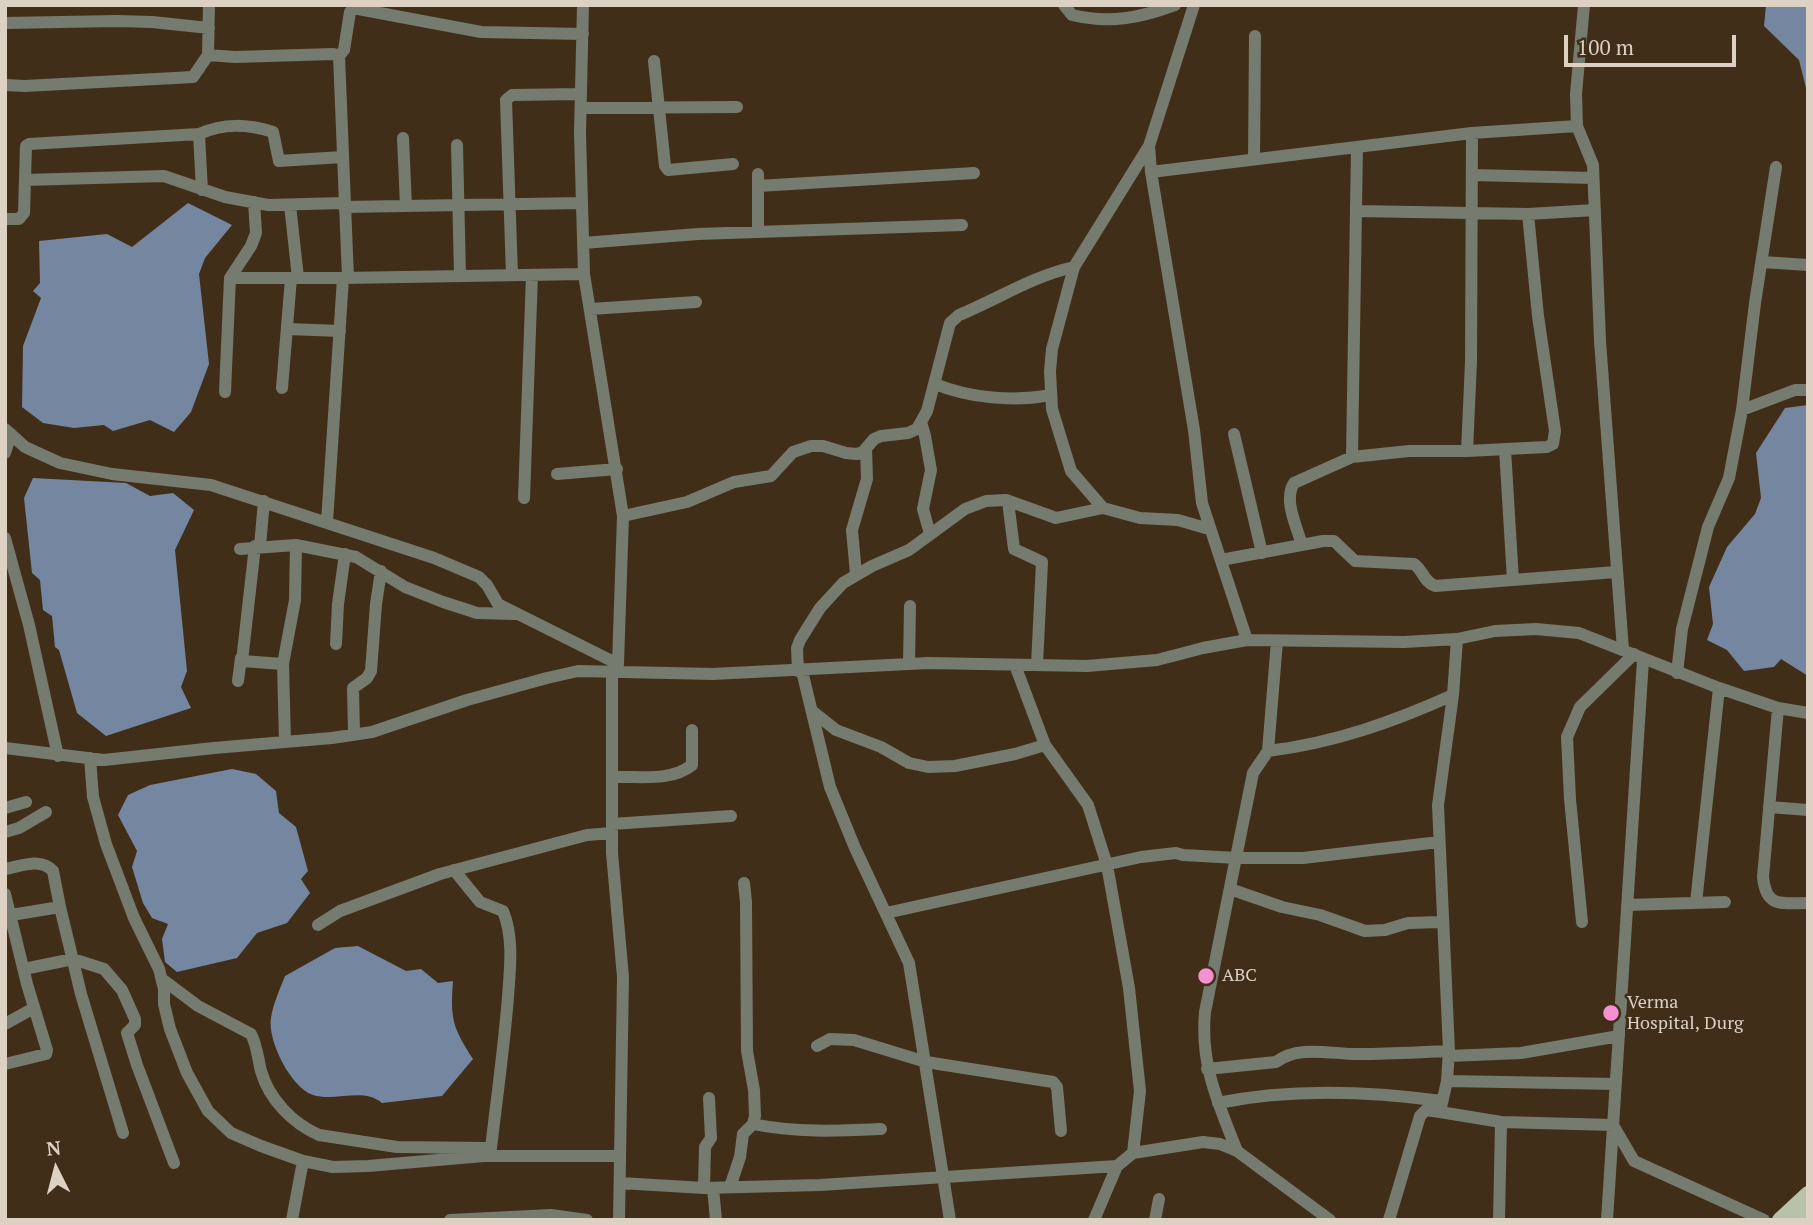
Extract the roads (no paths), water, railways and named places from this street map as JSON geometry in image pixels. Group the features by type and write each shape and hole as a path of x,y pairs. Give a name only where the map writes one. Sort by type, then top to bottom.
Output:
{"main road":[{"path":"1780,1220 1808,1194"},
{"path":"1800,1220 1808,1212"}],"street":[{"path":"5,85 193,76 208,55 209,5"},
{"path":"583,5 580,108 584,274 623,516 612,777 612,853 623,977 619,1220"},
{"path":"1064,5 1072,15 1079,17 1121,21 1149,15 1175,5"},
{"path":"1103,508 1071,471 1065,457 1050,395 1052,349 1074,267 1149,146 1194,5"},
{"path":"1584,5 1576,94 1577,126 1593,165 1600,341 1616,572 1633,655 1627,905 1607,1220"},
{"path":"327,522 345,278 339,56 344,50 350,12 353,8 481,32 583,34"},
{"path":"5,23 129,21 209,28"},
{"path":"1254,159 1255,36"},
{"path":"208,55 339,56"},
{"path":"654,61 657,108 665,166 668,170 733,164"},
{"path":"512,275 506,100 512,95 581,94"},
{"path":"580,108 737,107"},
{"path":"5,219 23,217 26,146 29,144 199,135 214,128 244,125 273,132 279,161 342,157"},
{"path":"1151,172 1472,134 1577,126"},
{"path":"1467,451 1471,362 1472,134"},
{"path":"199,135 202,190"},
{"path":"403,138 406,206"},
{"path":"457,145 460,276"},
{"path":"1149,146 1194,430 1202,503 1247,640"},
{"path":"1352,457 1357,147"},
{"path":"1677,673 1682,629 1708,527 1729,478 1742,410 1776,167"},
{"path":"758,232 758,180 974,173"},
{"path":"1472,175 1593,178"},
{"path":"25,180 164,176 202,190 254,202 290,205 582,203"},
{"path":"225,392 230,278 251,246 256,233 254,202"},
{"path":"282,387 294,278 290,205"},
{"path":"1356,211 1528,214 1595,210"},
{"path":"1302,545 1289,500 1289,490 1294,483 1352,457 1409,450 1467,451 1547,447 1553,444 1555,439 1538,316 1528,214"},
{"path":"583,243 758,232 962,225"},
{"path":"1762,262 1808,265"},
{"path":"623,516 687,502 734,482 771,476 793,452 811,446 857,454 881,436 908,433 917,429 927,411 950,323 959,315 1051,272 1074,267"},
{"path":"230,278 584,274"},
{"path":"524,498 532,275"},
{"path":"591,309 696,302"},
{"path":"287,329 340,331"},
{"path":"935,384 949,390 981,395 1016,398 1050,395"},
{"path":"1742,410 1795,390 1808,390"},
{"path":"921,422 931,470 922,509 930,534"},
{"path":"5,453 8,432"},
{"path":"8,432 25,447 60,463 112,474 211,485 434,558 479,577 487,584 498,604 615,667"},
{"path":"1234,434 1262,553"},
{"path":"856,574 852,530 867,479 866,447"},
{"path":"1505,449 1513,580"},
{"path":"557,474 617,469"},
{"path":"237,681 264,501"},
{"path":"950,1220 909,963 855,848 830,787 800,671 797,648 807,627 832,593 856,574 909,550 965,509 986,501 1008,501 1056,518 1103,508 1140,517 1178,520 1209,529"},
{"path":"1008,501 1014,548 1042,562 1037,665"},
{"path":"5,538 32,638 58,756"},
{"path":"1221,560 1334,541 1355,561 1414,564 1419,567 1426,581 1435,586 1616,572"},
{"path":"240,548 296,545 345,554 381,570 405,587 443,602 477,612 517,614"},
{"path":"285,742 283,664 295,600 296,545"},
{"path":"336,644 345,554"},
{"path":"354,734 352,688 367,678 371,671 381,570"},
{"path":"909,606 909,664"},
{"path":"5,748 104,760 372,732 467,700 547,678 615,667 665,675 909,664 1123,664 1157,660 1247,640 1404,642 1457,639 1495,631 1536,629 1579,633 1718,688 1778,708 1808,713"},
{"path":"1441,1107 1447,1081 1449,1053 1437,805 1453,695 1457,639"},
{"path":"1237,1151 1207,1069 1202,1037 1253,773 1268,751 1277,641"},
{"path":"1582,922 1567,737 1580,707 1633,655"},
{"path":"241,658 243,662 283,664"},
{"path":"1015,665 1045,745 1088,804 1107,865 1129,988 1140,1091 1133,1153"},
{"path":"1696,903 1718,688"},
{"path":"1268,751 1306,747 1346,737 1398,720 1453,695"},
{"path":"1778,708 1764,891 1768,898 1778,903 1808,903"},
{"path":"812,711 836,730 881,747 909,762 928,767 955,766 1045,745"},
{"path":"612,777 672,776 684,772 692,765 692,730"},
{"path":"90,758 93,797 106,844 134,918 161,978 170,1029 187,1073 208,1111 231,1133 303,1161 333,1167 368,1167 488,1152"},
{"path":"5,808 26,802"},
{"path":"1769,807 1808,810"},
{"path":"5,832 47,812"},
{"path":"317,925 340,911 454,870 612,828 731,816"},
{"path":"886,913 1107,865 1177,853 1237,858 1303,858 1439,842"},
{"path":"5,869 33,863 50,866 53,871 73,959 123,1133"},
{"path":"454,870 480,902 503,911 510,940 505,1036 488,1152"},
{"path":"730,1186 740,1157 743,1134 755,1116 754,1090 747,1051 744,884"},
{"path":"1230,889 1365,931 1408,923 1442,922"},
{"path":"5,894 8,915 47,1050 46,1054 5,1065"},
{"path":"1627,905 1726,902"},
{"path":"8,915 60,907"},
{"path":"24,969 73,959 104,969 122,990 135,1019 135,1025 128,1033 137,1065 174,1163"},
{"path":"161,978 198,1006 251,1034 262,1075 271,1093 287,1113 319,1135 397,1147 618,1156"},
{"path":"5,1024 34,1008"},
{"path":"1207,1069 1276,1062 1284,1056 1296,1053 1521,1054 1619,1035"},
{"path":"817,1046 830,1039 853,1040 926,1062 1053,1082 1057,1087 1061,1131"},
{"path":"1447,1081 1616,1084"},
{"path":"1218,1102 1290,1092 1407,1096 1501,1122 1613,1125"},
{"path":"709,1098 710,1138 705,1147 708,1188 716,1220"},
{"path":"1388,1220 1420,1116 1426,1110 1441,1107"},
{"path":"1499,1220 1501,1122"},
{"path":"752,1124 816,1132 881,1129"},
{"path":"1613,1125 1634,1161 1764,1220"},
{"path":"1094,1220 1117,1166 1133,1153 1203,1142 1220,1144 1237,1151 1330,1220"},
{"path":"292,1220 303,1161"},
{"path":"620,1183 708,1188 820,1185 1117,1166"},
{"path":"1155,1220 1159,1199"},
{"path":"450,1220 587,1220"}],"water":[{"path":"1766,5 1808,5 1808,96 1799,60 1764,26"},
{"path":"188,203 232,225 205,258 199,274 209,364 191,412 174,432 150,420 113,431 104,425 74,428 43,423 22,407 23,346 41,298 33,291 40,283 39,241 107,234 132,247"},
{"path":"1808,405 1808,676 1781,659 1774,667 1744,671 1727,650 1707,640 1713,624 1709,587 1727,547 1755,514 1761,498 1756,453 1785,408"},
{"path":"33,478 126,483 150,496 173,493 194,510 175,550 187,671 181,687 191,708 106,736 77,713 59,650 55,647 52,616 43,610 40,580 32,573 24,498"},
{"path":"232,769 256,774 276,791 279,813 296,827 308,871 301,879 310,893 287,923 257,933 237,958 177,972 165,962 162,939 168,924 152,918 143,903 132,867 137,851 118,815 128,795 150,785"},
{"path":"358,946 406,971 421,969 438,983 453,981 454,1023 473,1059 442,1096 382,1103 375,1098 358,1095 322,1097 305,1091 282,1062 273,1038 271,1018 285,976 335,948"}],"place":[{"name":"ABC","path":"1206,976"},
{"name":"Verma Hospital, Durg","path":"1611,1013"}]}
